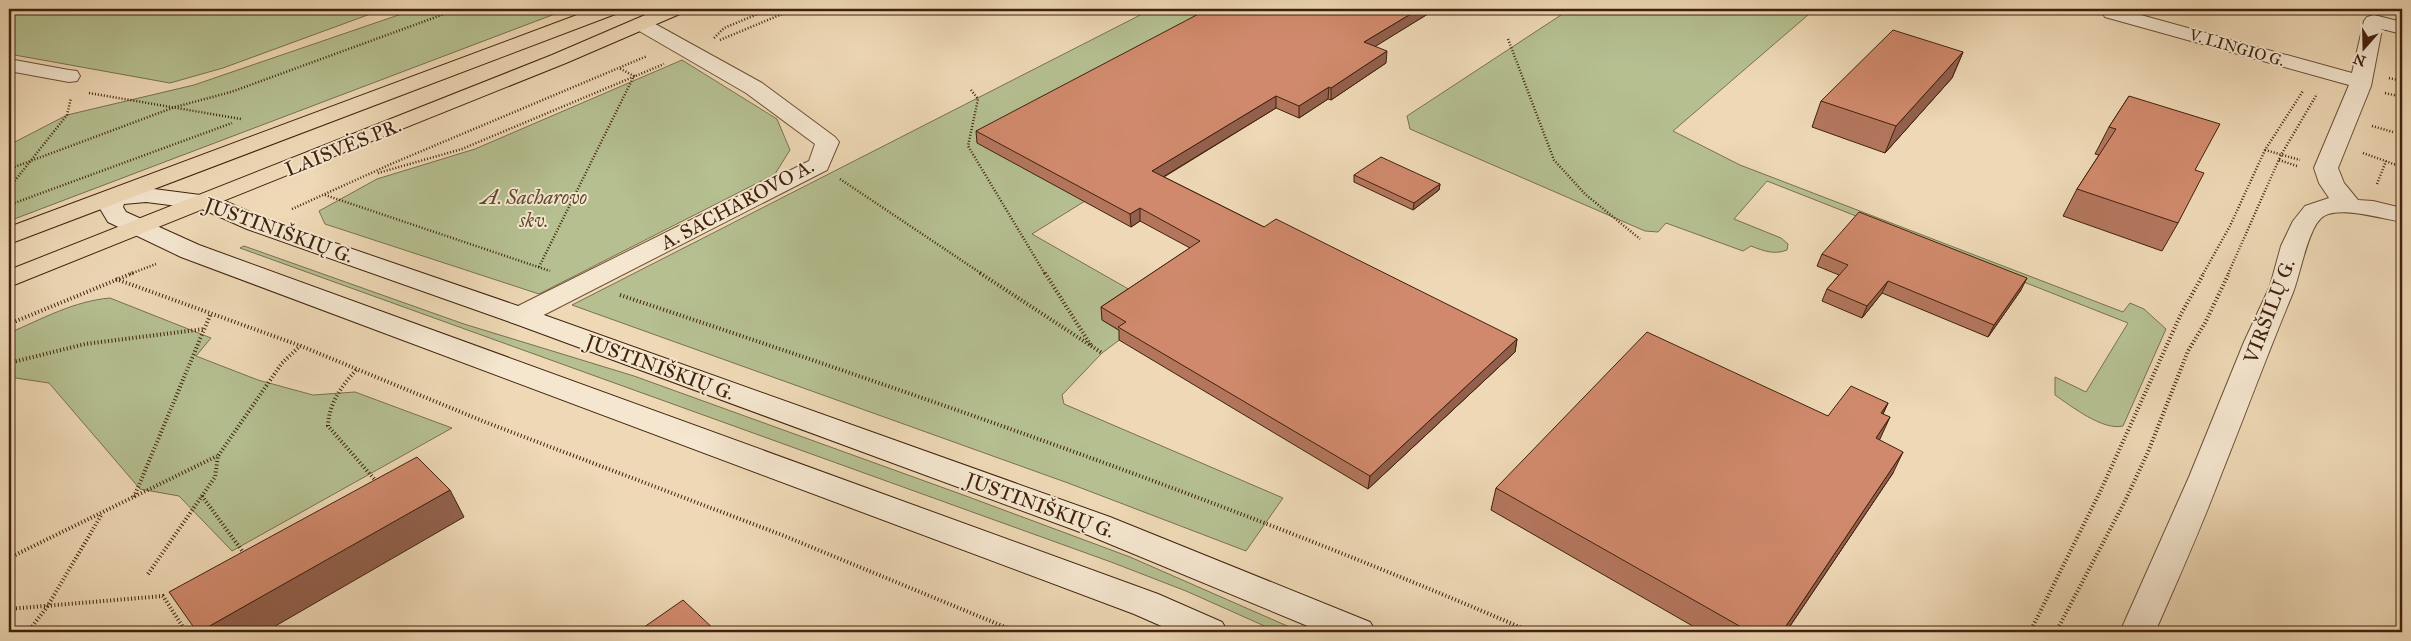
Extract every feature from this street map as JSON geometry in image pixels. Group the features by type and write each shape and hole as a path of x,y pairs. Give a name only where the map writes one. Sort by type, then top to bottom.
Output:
{"main road":[{"name":"LAISVĖS PR.","path":"9,236 611,9"},
{"name":"LAISVĖS PR.","path":"9,279 207,202 675,9"},
{"name":"V. LINGIO G.","path":"2112,12 2361,82"},
{"path":"2349,205 2327,175 2326,168 2361,82 2374,21 2402,28"},
{"name":"A. SACHAROVO A.","path":"520,316 819,165 827,142 754,88 641,24"},
{"path":"9,64 74,86"},
{"name":"JUSTINIŠKIŲ G.","path":"114,197 146,195 207,202 256,224 520,316 1099,526 1358,632"},
{"path":"114,197 111,207 117,217 190,251 1137,601 1210,632"},
{"name":"VIRŠILŲ G.","path":"2138,632 2283,286 2294,246 2306,221 2314,211 2329,205 2373,208 2402,215"}],"path":[{"path":"9,169 176,108 231,92 458,9"},
{"path":"770,9 724,28 712,42 794,9"},
{"path":"1508,39 1554,160 1585,194 1640,239"},
{"path":"656,52 692,52 462,149 372,174 391,164 656,52"},
{"path":"619,68 634,76"},
{"path":"2030,632 2101,490 2181,314 2230,226 2265,150 2323,71"},
{"path":"2056,632 2133,485 2188,351 2205,323 2229,274 2281,155 2323,71"},
{"path":"539,267 634,76"},
{"path":"9,188 67,115 74,86 176,108 241,119"},
{"path":"971,90 978,99 968,146 1027,246 1093,349"},
{"path":"2336,144 2402,167"},
{"path":"2377,184 2386,161"},
{"path":"819,165 1093,349 1102,353"},
{"path":"325,195 930,399 1277,527 1418,583 1531,632"},
{"path":"116,279 301,346 484,422 782,535 1016,632"},
{"path":"133,497 211,313"},
{"path":"9,363 85,344 204,329"},
{"path":"148,574 215,477 218,456 282,363 301,346"},
{"path":"356,370 338,389 328,414 328,426 376,481"},
{"path":"9,558 218,456"},
{"path":"202,496 243,552"},
{"path":"28,632 48,607 102,514"},
{"path":"9,609 163,596 186,632"}],"green space":[{"path":"9,9 384,9 223,68 170,83 9,54"},
{"path":"416,9 568,9 9,221 9,145 67,115 194,85"},
{"path":"1152,9 1229,9 1085,201 1032,234 1139,295 1102,320 1126,335 1102,353 1062,395 1064,404 1283,498 1246,551 1068,483 572,305"},
{"path":"1563,9 1815,9 1673,131 1740,165 2123,312 2130,303 2144,309 2166,329 2123,426 2115,427 2097,421 2055,395 2055,377 2086,392 2128,323 1767,181 1734,219 1781,238 1788,244 1787,250 1773,252 1751,246 1743,251 1666,223 1658,232 1645,231 1410,129 1407,116 1561,15"},
{"name":"A. Sacharovo skv.","path":"682,60 777,119 790,150 775,174 539,294 325,224 319,211 377,179 475,149"},
{"path":"244,246 464,324 634,376 966,496 1130,557 1301,632 1278,632 1186,591 1111,562 240,248"},
{"path":"110,298 211,338 196,356 258,380 313,395 355,392 452,428 232,551 179,496 140,489 49,383 9,377 9,333 71,307"}],"building":[{"path":"1208,9 1419,9 1364,42 1387,51 1331,88 1329,87 1299,106 1276,96 1152,171 1264,227 1276,219 1517,339 1370,476 1118,327 1126,322 1101,307 1200,241 1140,208 1130,214 976,131"},
{"path":"1893,30 1963,52 1896,126 1821,101"},
{"path":"2129,96 2220,124 2195,170 2204,173 2178,223 2077,189 2116,129 2109,127"},
{"path":"1381,157 1440,184 1414,203 1354,175"},
{"path":"1859,212 2027,278 1994,325 1888,281 1867,306 1827,289 1848,265 1822,254"},
{"path":"1647,332 1828,416 1851,386 1888,403 1881,413 1890,417 1876,438 1903,452 1782,632 1750,632 1496,488"},
{"path":"417,457 450,490 199,632 197,632 169,592"},
{"path":"683,600 717,632 637,632"}]}
